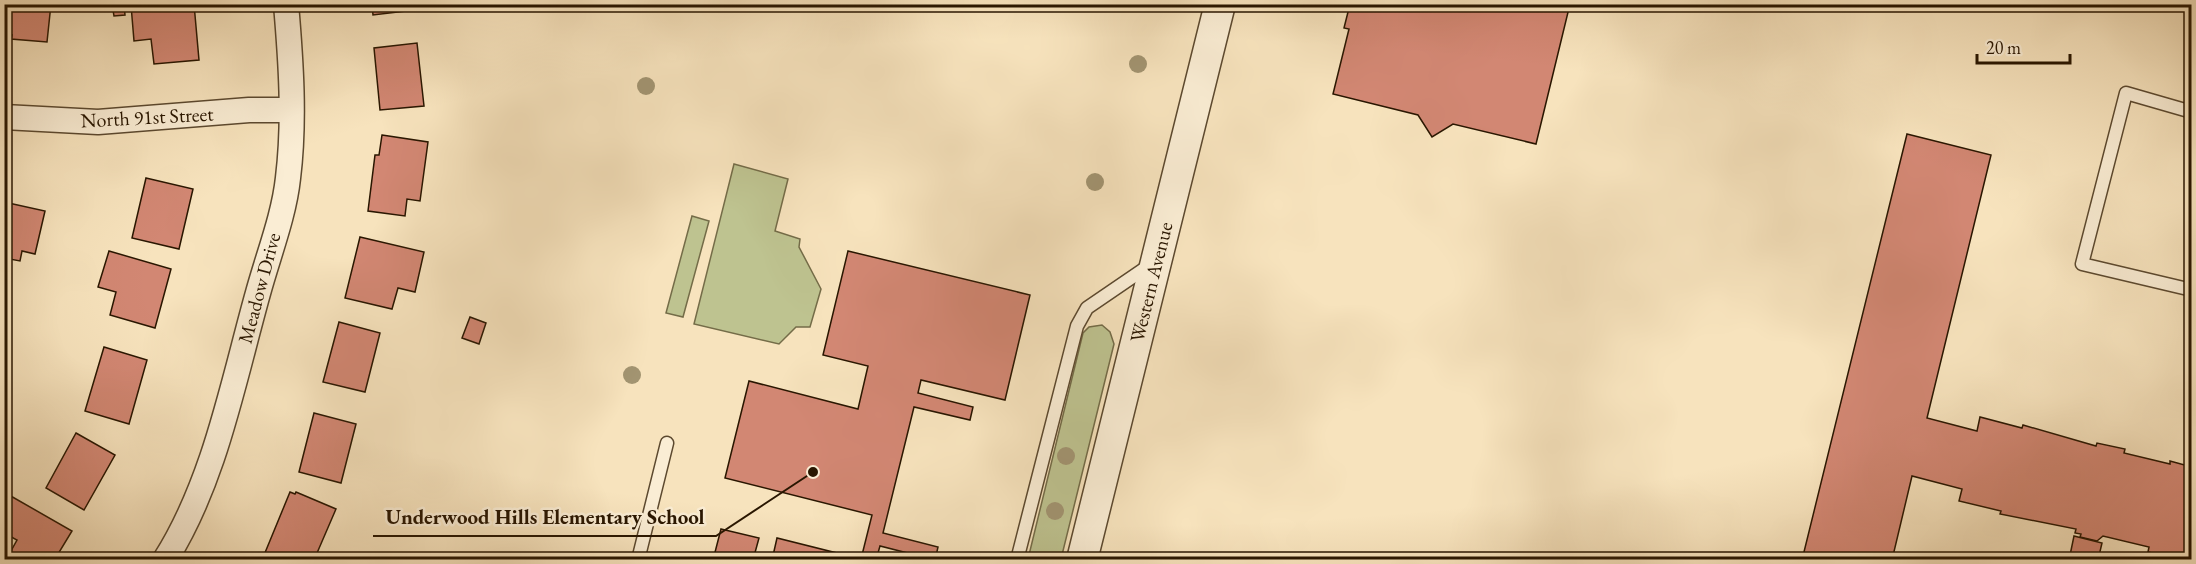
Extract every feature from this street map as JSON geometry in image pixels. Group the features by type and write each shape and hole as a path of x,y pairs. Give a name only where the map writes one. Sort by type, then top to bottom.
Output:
{"street":[{"name":"Meadow Drive","path":"165,560 200,489 220,432 285,192 291,142 291,58 286,4"},
{"name":"Western Avenue","path":"1082,560 1220,4"},
{"name":"North 91st Street","path":"4,117 98,122 249,110 290,110"}],"lane":[{"path":"2192,112 2126,93 2082,264 2192,290"},
{"path":"1017,560 1077,326 1087,308 1156,261"},
{"path":"638,560 667,443"}],"green space":[{"path":"734,164 788,179 775,231 800,239 799,247 821,289 810,327 796,327 779,344 694,324"},
{"path":"692,216 709,221 683,317 666,313"},
{"path":"1102,325 1110,332 1114,344 1061,559 1028,559 1083,333 1089,327"}],"building":[{"path":"4,4 51,4 47,42 11,39 12,35 4,34"},
{"path":"112,4 124,4 125,15 114,16"},
{"path":"194,4 199,60 154,64 151,39 134,41 131,5"},
{"path":"372,4 413,4 414,10 373,15"},
{"path":"1350,4 1570,4 1536,144 1453,124 1432,137 1418,115 1333,94 1349,29 1344,28"},
{"path":"417,43 424,106 380,110 374,48"},
{"path":"1907,134 1991,155 1927,418 1977,431 1980,417 2022,428 2023,425 2096,446 2097,443 2125,449 2124,453 2192,467 2192,558 2176,554 2175,558 2148,552 2149,547 2103,536 2097,541 2080,537 2081,534 2075,533 2076,529 2000,514 2001,511 1959,501 1962,489 1912,476 1892,560 1802,560"},
{"path":"382,135 428,142 420,201 407,199 405,216 368,211 375,155 379,155"},
{"path":"146,178 193,189 179,249 132,238"},
{"path":"4,202 45,211 35,254 22,251 20,261 4,258"},
{"path":"360,237 424,252 415,292 398,288 392,309 345,298"},
{"path":"109,251 171,269 155,328 110,315 116,292 98,287"},
{"path":"848,251 1030,295 1005,400 921,380 918,393 973,407 970,420 914,407 883,533 938,547 935,560 880,546 876,560 772,560 777,538 861,559 872,515 725,478 749,381 858,409 868,366 823,355"},
{"path":"470,317 486,323 479,344 462,338"},
{"path":"339,322 380,333 365,392 323,382"},
{"path":"104,347 147,360 129,424 85,411"},
{"path":"314,413 356,424 341,483 299,472"},
{"path":"76,433 115,455 84,510 46,488"},
{"path":"290,492 295,494 296,492 336,509 314,560 262,560"},
{"path":"9,495 72,531 58,554 63,557 61,560 6,560 17,540 4,533 4,504"},
{"path":"721,529 759,538 753,560 713,560"},
{"path":"2074,536 2102,543 2098,560 2069,560"}],"place":[{"name":"Underwood Hills Elementary School","path":"813,472"}]}
